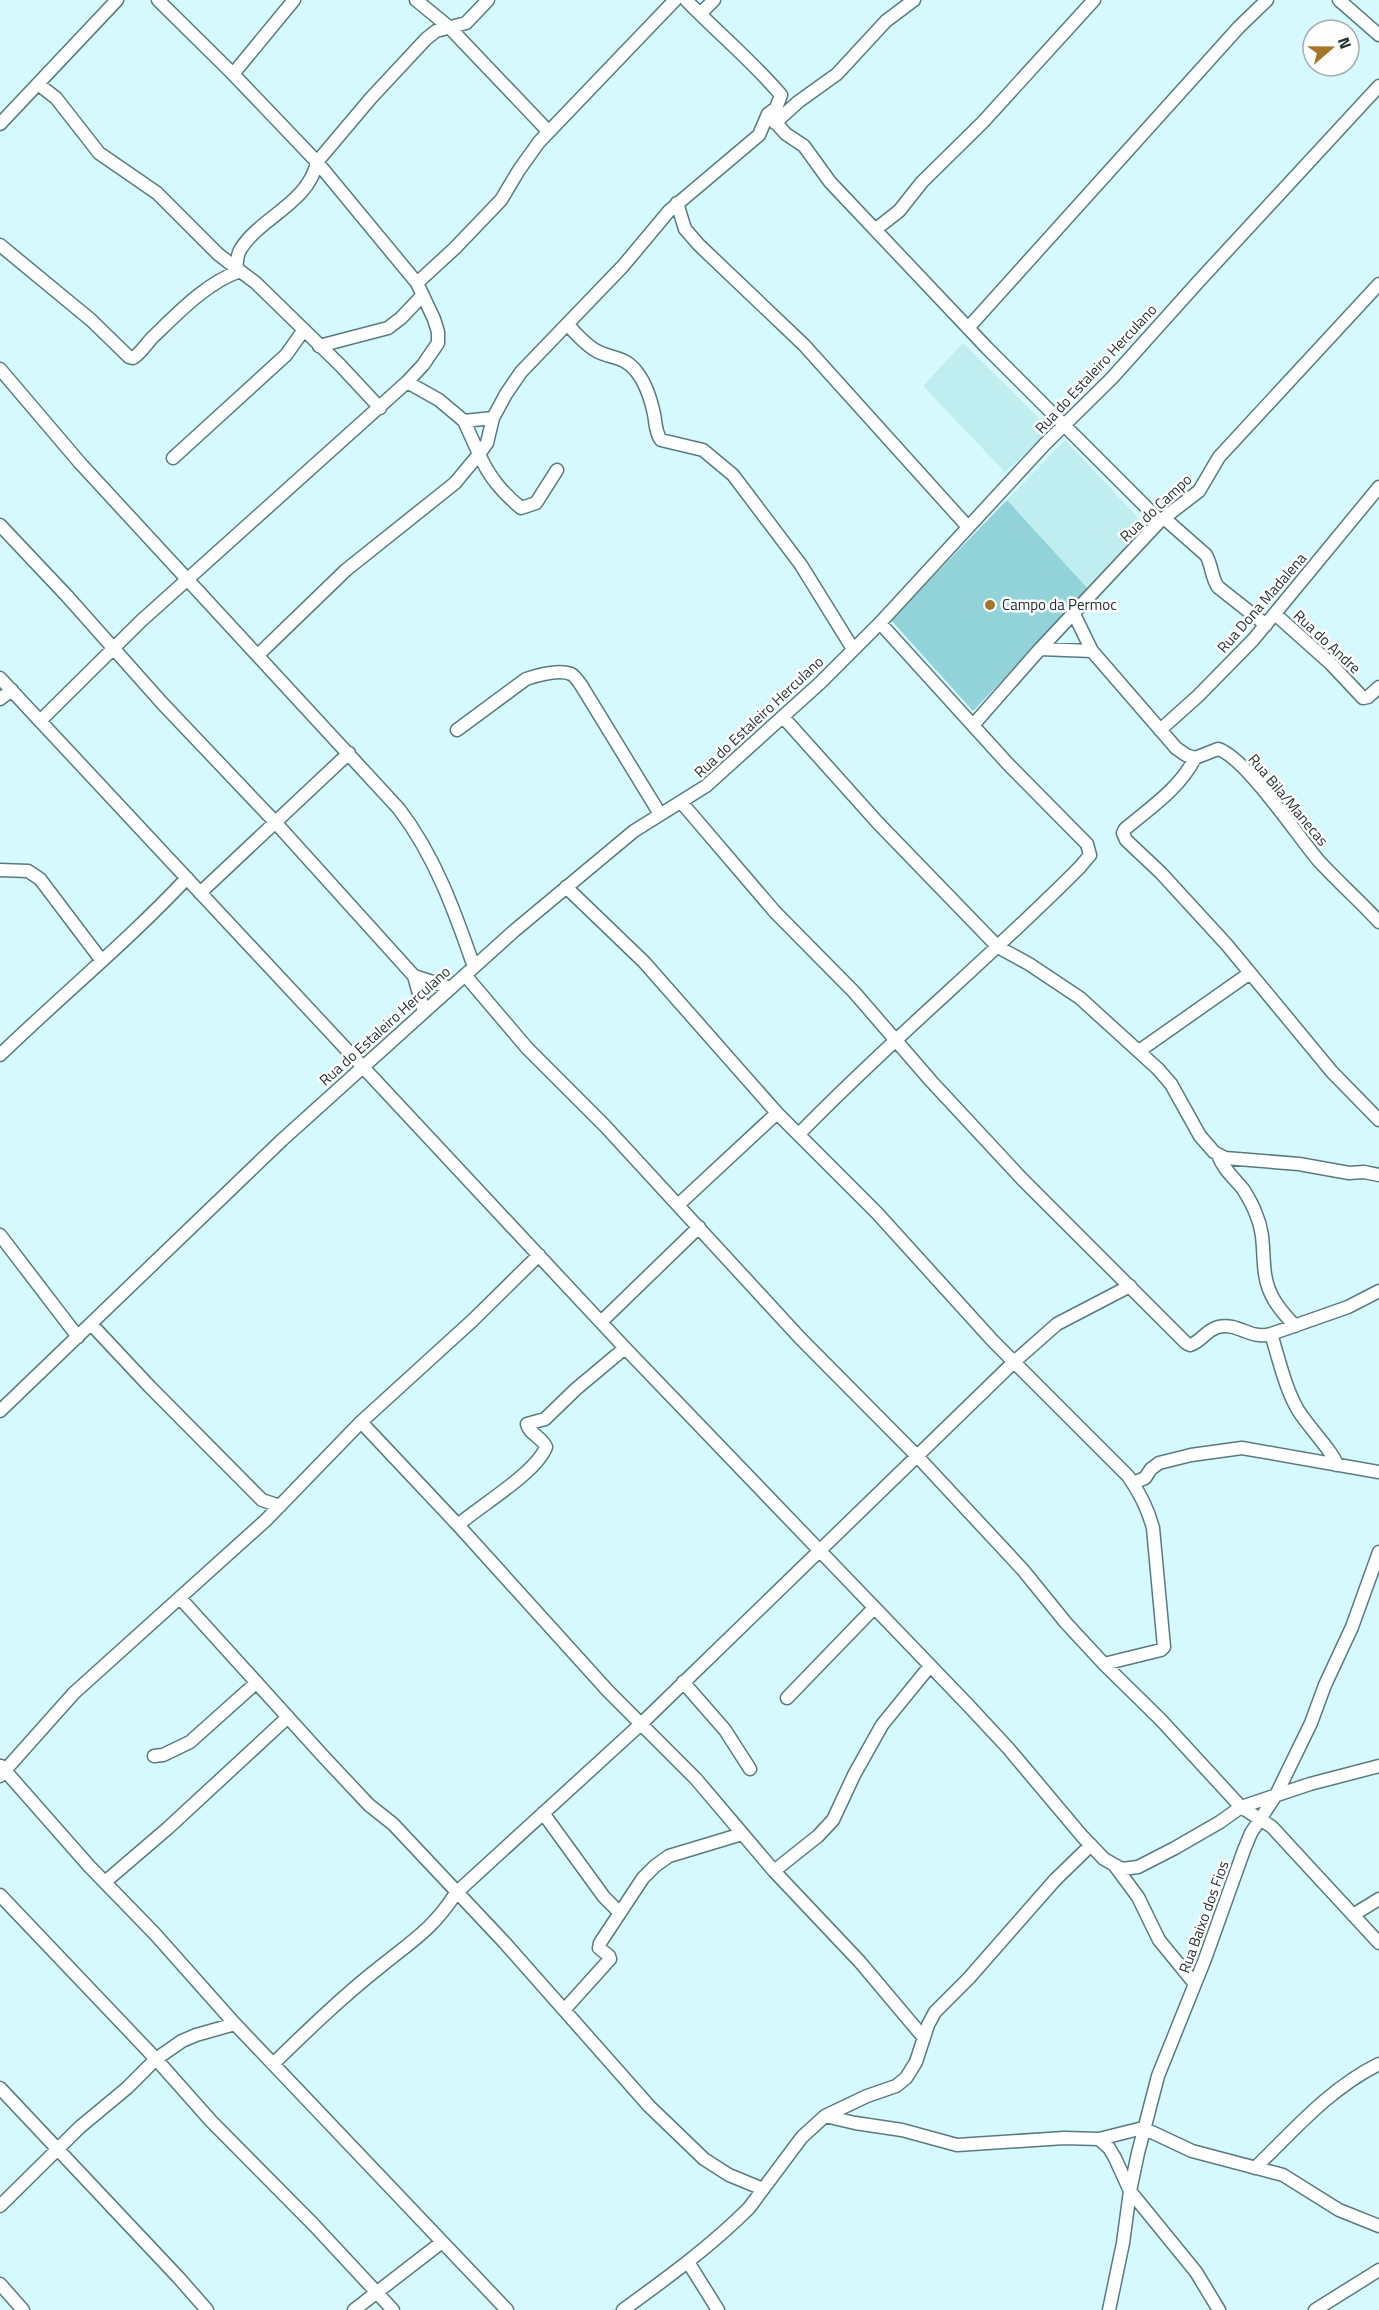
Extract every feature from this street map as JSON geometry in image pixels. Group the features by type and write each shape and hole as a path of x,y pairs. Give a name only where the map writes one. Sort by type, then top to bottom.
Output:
{"street":[{"path":"0,124 117,0"},
{"path":"40,721 112,648 380,408 423,365 438,343 438,332 434,319 417,283 317,162 158,0"},
{"path":"232,74 294,0"},
{"path":"416,0 449,27 548,131"},
{"path":"0,245 91,320 129,357 136,356 177,315 235,268 239,251 301,191 314,174 317,162 371,98 426,39 436,31 466,22 488,0"},
{"path":"417,283 501,201 525,160 548,131 602,79 675,0"},
{"path":"686,0 763,74 781,95 776,108 775,122 759,135"},
{"path":"700,14 714,0"},
{"path":"258,655 346,570 455,483 487,443 493,418 521,372 623,266 677,203 798,102 837,74 886,21 914,0"},
{"path":"876,229 899,211 922,182 983,122 1094,0"},
{"path":"968,328 1239,27 1267,0"},
{"path":"1339,0 1379,35"},
{"path":"38,84 56,98 99,153 162,198 218,254 273,299 365,390 380,408"},
{"name":"Rua do Estaleiro Herculano","path":"0,1411 282,1140 469,971 607,852 660,814 706,786 783,717 879,623 1112,378 1379,86"},
{"path":"775,122 804,146 830,182 968,328 1162,519 1206,555 1210,562 1214,582 1266,625"},
{"path":"677,203 685,229 699,245 804,345 968,527"},
{"path":"218,254 239,251"},
{"name":"Rua do Campo","path":"974,724 1040,649 1162,519 1198,491 1219,456 1379,284"},
{"path":"318,346 388,328 423,295"},
{"path":"568,325 590,347 619,358 637,372 644,383 654,413 657,434 661,440 703,450 743,487 801,565 853,649"},
{"path":"173,458 286,355 303,331"},
{"path":"0,369 80,463 349,753 417,832 459,923 469,971 527,1048 605,1126 800,1338 917,1456 1023,1570 1066,1623 1104,1664 1161,1720 1241,1807 1261,1819 1293,1849 1379,1943"},
{"path":"407,382 439,400 464,421 489,476 521,508 536,503 557,470"},
{"path":"464,421 493,418"},
{"name":"Rua Dona Madalena","path":"1160,730 1198,696 1266,625 1379,487"},
{"path":"0,525 414,976 424,1012"},
{"path":"1074,614 1092,651 1176,748 1195,758 1186,775 1125,829 1124,835 1227,945 1287,1014 1346,1088 1379,1120"},
{"name":"Rua do Andre","path":"1275,614 1366,698 1379,687"},
{"path":"799,1134 894,1040 998,947 1090,855 1087,844 1046,804 879,623"},
{"path":"1040,649 1092,651"},
{"path":"457,730 526,678 568,673 574,675 660,814"},
{"path":"0,678 625,1348 820,1549 1008,1748 1091,1845 1115,1866 1138,1896 1158,1940 1195,1984"},
{"path":"0,699 12,690"},
{"path":"783,717 878,823 998,947 1029,964 1080,998 1167,1078 1200,1136 1218,1155 1224,1168 1243,1190 1255,1211 1263,1235 1265,1272 1270,1291 1278,1307 1294,1326"},
{"name":"Rua Bila/Manecas","path":"1195,758 1218,748 1228,752 1245,769 1317,858 1379,922"},
{"path":"200,893 349,753"},
{"path":"681,802 775,912 854,992 894,1040 1022,1179 1188,1344 1198,1342 1208,1331 1219,1327 1230,1326 1260,1337 1348,1307 1379,1291"},
{"path":"0,870 28,871 40,879 102,961"},
{"path":"0,1055 44,1012 139,928 187,879"},
{"path":"566,887 644,962 777,1113 878,1214 1014,1362 1133,1484 1148,1511 1153,1528 1164,1647 1161,1650 1104,1664"},
{"path":"1139,1051 1250,973"},
{"path":"414,976 451,988"},
{"path":"678,1205 777,1113"},
{"path":"1218,1155 1225,1158 1299,1164 1349,1173 1364,1172 1379,1175"},
{"path":"601,1322 699,1227"},
{"path":"0,1235 78,1337"},
{"path":"507,2310 235,2024 155,1934 2,1770 74,1693 266,1520 361,1422 473,1320 539,1255"},
{"path":"274,2063 338,2002 434,1924 456,1893 642,1723 1014,1362 1057,1324 1130,1286"},
{"path":"91,1324 262,1500 280,1506"},
{"path":"1270,1334 1294,1402 1318,1439 1336,1460 1337,1465"},
{"path":"458,1525 522,1476 543,1453 546,1447 544,1442 530,1431 527,1424 545,1419 576,1389 625,1348"},
{"path":"361,1422 608,1691 696,1779 774,1871 860,1962 924,2038"},
{"path":"1133,1484 1145,1478 1159,1463 1191,1455 1234,1449 1260,1451 1379,1472"},
{"path":"262,1500 266,1520"},
{"name":"Rua Baixo dos Fios","path":"1112,2308 1130,2191 1143,2128 1158,2076 1251,1833 1276,1795 1311,1723 1325,1685 1352,1628 1379,1552"},
{"path":"180,1598 361,1797 393,1824 565,2009 648,2106 692,2148 719,2169 763,2189"},
{"path":"787,1698 874,1608"},
{"path":"774,1871 818,1836 833,1820 859,1765 882,1725 930,1666"},
{"path":"683,1682 725,1730 750,1769"},
{"path":"154,1756 164,1755 190,1742 256,1683"},
{"path":"105,1882 168,1828 288,1717"},
{"path":"1115,1866 1122,1869 1138,1867 1220,1822 1241,1807 1310,1784 1379,1766"},
{"path":"543,1813 604,1897 620,1912"},
{"path":"565,2009 610,1959 599,1945 643,1878 669,1856 742,1834"},
{"path":"623,2310 688,2262 739,2218 802,2137 825,2116 867,2096 896,2086 906,2078 916,2062 935,2012 969,1978 1055,1880 1091,1845"},
{"path":"0,1895 156,2059 211,2121 313,2224 393,2310"},
{"path":"1353,1915 1379,1899"},
{"path":"0,2205 156,2059 182,2041 235,2024"},
{"path":"1255,2168 1330,2095 1350,2079 1379,2064"},
{"path":"0,2088 207,2310"},
{"path":"825,2116 902,2130 957,2145 1064,2138 1099,2139 1143,2128 1192,2151 1283,2175 1339,2210 1379,2226"},
{"path":"1099,2139 1109,2148 1115,2158 1130,2191 1196,2272 1219,2310"},
{"path":"354,2310 442,2242"},
{"path":"688,2262 718,2310"},
{"path":"1315,2310 1379,2270"},
{"path":"0,2284 23,2310"}],"shaded area":[{"path":"963,343 1051,430 1005,472 923,386"},
{"path":"1065,440 1147,527 1089,590 1007,500"},
{"name":"Campo da Permoc","path":"1007,500 1089,590 973,711 891,620"}],"place":[{"name":"Campo da Permoc","path":"990,605"}]}
